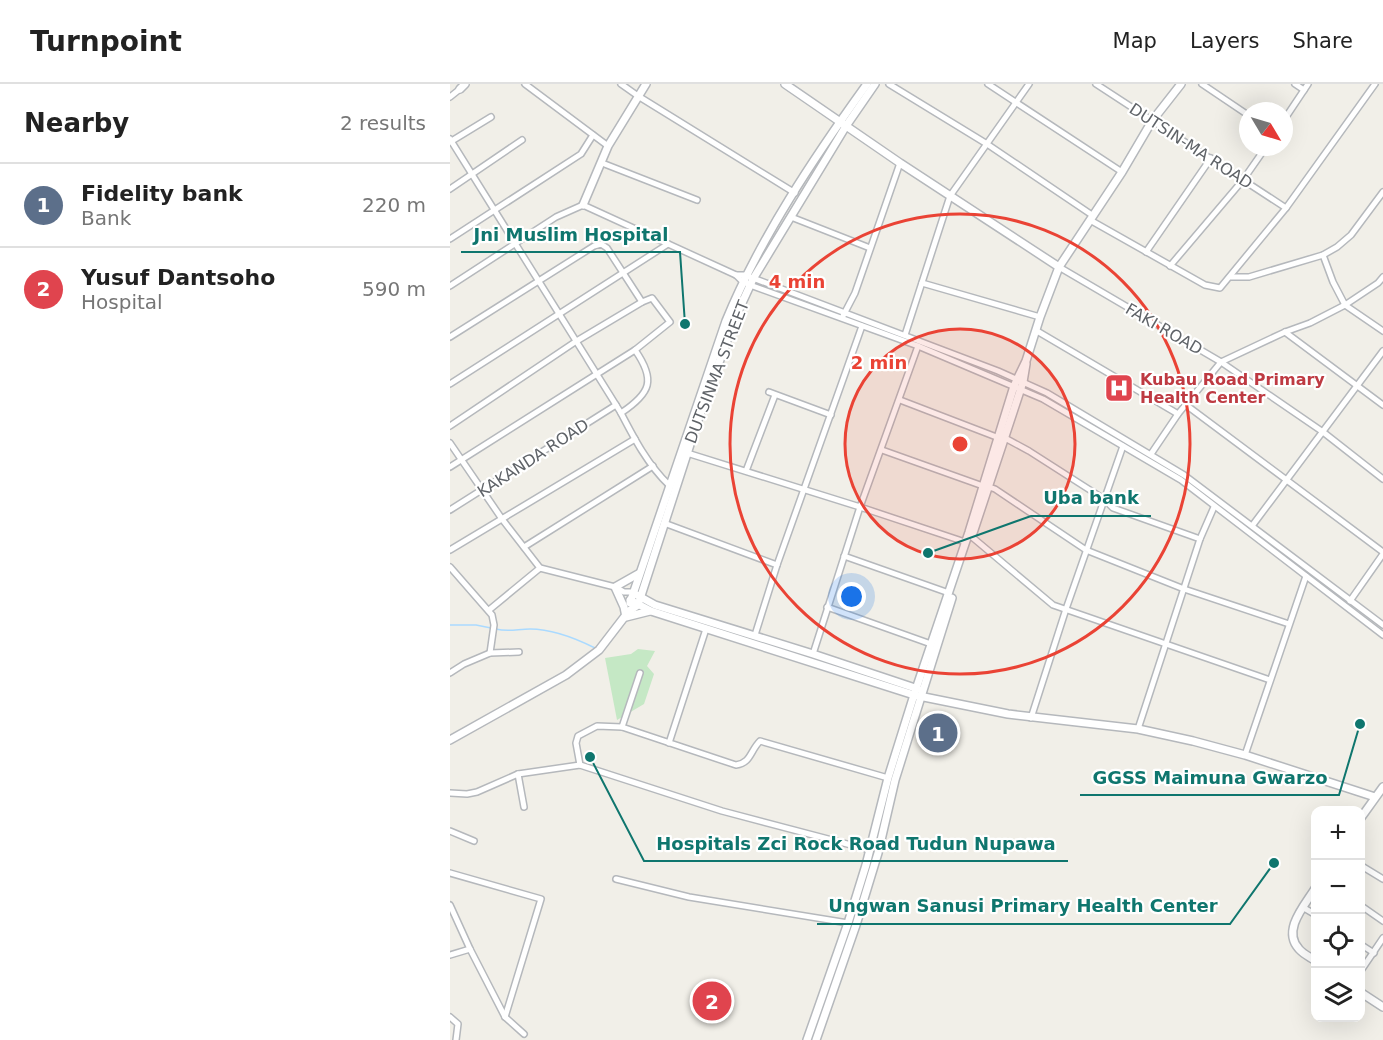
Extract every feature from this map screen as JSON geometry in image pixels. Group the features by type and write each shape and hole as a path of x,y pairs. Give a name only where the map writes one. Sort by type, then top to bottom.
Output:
{"street":[{"path":"525,84 608,146"},
{"path":"621,84 795,193"},
{"path":"450,286 556,217 583,205 608,146 646,84"},
{"path":"784,84 1059,267"},
{"name":"DUTSINMA STREET","path":"639,601 687,453 736,316 752,282 867,84"},
{"name":"DUTSINMA STREET","path":"627,614 638,574 726,321 744,278 795,193 843,123 875,84"},
{"path":"889,84 987,144 1091,217 1146,252 1213,287 1220,288 1286,208 1375,84"},
{"path":"988,84 1122,172"},
{"path":"905,335 950,196 1029,84"},
{"name":"DUTSIN-MA ROAD","path":"1096,84 1286,208"},
{"path":"807,1040 848,923 888,778 969,540 1040,317 1059,267 1122,172 1152,121 1181,84"},
{"path":"1202,84 1239,109"},
{"path":"1295,84 1304,90"},
{"path":"1293,106 1308,84"},
{"path":"450,97 463,87"},
{"path":"490,117 450,140 621,413 634,439 669,485"},
{"path":"450,239 581,154 593,135"},
{"path":"450,189 522,140"},
{"path":"1170,266 1243,180 1260,156"},
{"path":"1146,252 1210,158"},
{"path":"602,163 697,200"},
{"path":"844,316 900,163"},
{"path":"1231,277 1249,277 1323,255 1351,235 1383,192"},
{"path":"583,205 752,282 844,316 905,335 1019,384 1181,480 1383,634"},
{"path":"791,217 870,248"},
{"path":"450,337 594,246 601,244 607,248 642,302"},
{"path":"450,384 668,244"},
{"path":"1323,255 1345,305 1383,331"},
{"name":"FAKI ROAD","path":"1059,267 1221,362 1323,432 1383,478"},
{"path":"1150,454 1178,414 1221,362 1345,305 1378,283 1383,277"},
{"path":"922,283 1040,317"},
{"path":"450,426 575,342 642,302 652,298 670,322 636,350 450,466"},
{"path":"844,316 862,326 1047,393 1184,475 1383,625"},
{"path":"755,635 777,565 862,326"},
{"path":"1037,331 1178,414"},
{"path":"1285,332 1383,405"},
{"path":"813,654 860,507 918,346"},
{"path":"621,413 643,394 649,381 647,370 636,350"},
{"path":"1252,526 1383,351"},
{"path":"747,471 772,394 831,415"},
{"path":"900,400 1002,438 1029,451 1104,499 1113,508 1200,539"},
{"name":"KAKANDA ROAD","path":"450,510 615,405"},
{"path":"1186,405 1383,553 1350,601"},
{"path":"450,550 634,439"},
{"path":"450,443 502,519 540,568 615,587 624,592 630,600 639,601 706,629 934,698 1032,717 1138,729 1245,755 1375,797"},
{"path":"1032,717 1066,609 1123,446"},
{"path":"882,450 995,489 1086,550 1184,589 1289,624"},
{"path":"687,453 969,540 1053,605 1270,680"},
{"path":"524,547 653,466"},
{"path":"1138,729 1200,539 1214,507"},
{"path":"664,522 777,565"},
{"path":"816,1040 878,853 931,644 969,540"},
{"path":"1273,551 1277,545"},
{"path":"844,556 948,593"},
{"path":"450,567 489,610 494,619 490,653"},
{"path":"489,610 540,568"},
{"path":"615,587 638,574"},
{"path":"1245,755 1306,576"},
{"path":"644,586 653,608"},
{"path":"615,587 627,614"},
{"path":"624,592 633,592 639,601"},
{"path":"450,740 566,675 599,650 639,601"},
{"path":"827,607 931,644"},
{"path":"627,614 653,608 755,635 918,693"},
{"path":"669,742 706,629"},
{"path":"450,673 490,653 519,652"},
{"path":"622,728 640,674"},
{"path":"580,765 576,742 578,736 597,726 622,728 736,765 744,764 748,760 760,741 888,778"},
{"path":"450,793 477,792 518,774 580,765 722,811 870,850"},
{"path":"518,774 524,807"},
{"path":"1365,812 1383,787"},
{"path":"450,831 474,841"},
{"path":"1365,868 1383,879"},
{"path":"450,873 541,899 505,1017"},
{"path":"616,879 689,897 848,923"},
{"path":"1311,896 1294,922 1294,941 1299,949 1311,957"},
{"path":"450,904 505,1017 524,1034"},
{"path":"1304,908 1314,914"},
{"path":"1365,908 1383,921"},
{"path":"1363,968 1383,938"},
{"path":"1365,947 1374,953"},
{"path":"450,955 470,949"},
{"path":"1365,994 1382,1003"},
{"path":"453,1018 459,1029 456,1040"}],"green space":[{"path":"638,649 655,651 647,666 654,674 644,704 617,720 605,658 631,654"}],"waterway":[{"path":"450,625 476,625 491,628"},
{"path":"496,629 555,632 595,648"}],"place":[{"name":"Jni Muslim Hospital","path":"685,324"},
{"name":"Kubau Road Primary Health Center","path":"1119,388"},
{"name":"Uba bank","path":"928,553"},
{"name":"GGSS Maimuna Gwarzo","path":"1360,724"},
{"name":"Fidelity bank","path":"938,733"},
{"name":"Hospitals Zci Rock Road Tudun Nupawa","path":"590,757"},
{"name":"Ungwan Sanusi Primary Health Center","path":"1274,863"},
{"name":"Yusuf Dantsoho","path":"712,1001"}]}
